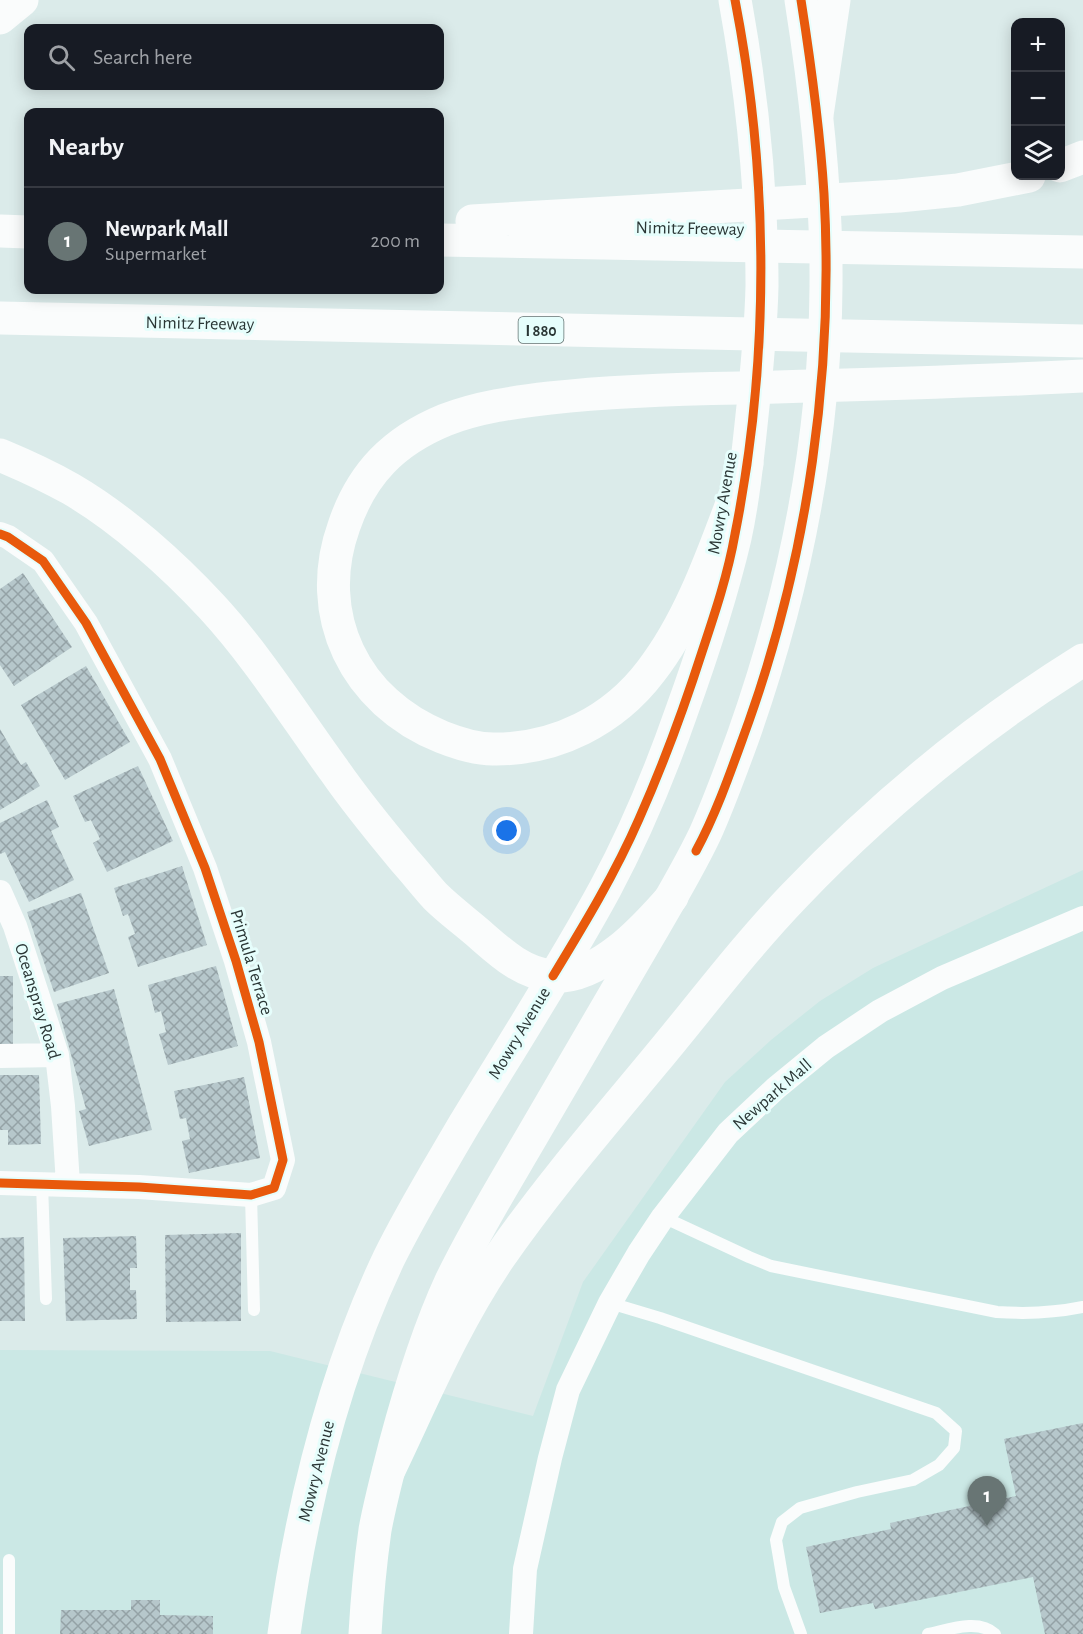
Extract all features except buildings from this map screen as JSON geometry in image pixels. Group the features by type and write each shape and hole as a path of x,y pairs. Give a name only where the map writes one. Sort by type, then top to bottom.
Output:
{"main road":[{"path":"0,18 22,0"},
{"name":"Mowry Avenue","path":"284,1634 303,1517 338,1388 362,1320 389,1258 422,1195 606,888 639,819 670,743 718,605 735,535 747,464 756,382 762,288 759,204 752,115 735,0"},
{"path":"365,1634 376,1527 388,1470 422,1354 450,1283 480,1224 672,897 704,835 730,772 780,622 797,550 810,468 821,378 826,287 824,194 817,115 801,0"},
{"path":"817,115 834,0"},
{"path":"1065,164 1083,157"},
{"path":"444,223 899,196 958,190 1011,180"},
{"path":"0,231 24,232"},
{"name":"Nimitz Freeway","path":"444,240 1083,252"},
{"name":"Nimitz Freeway","path":"0,318 1083,341"},
{"path":"747,464 692,603 666,649 650,673 627,698 598,721 565,737 527,747 490,749 454,742 424,729 397,712 374,692 356,667 341,638 334,608 333,574 339,539 351,506 370,475 391,451 419,432 450,418 489,407 531,400 643,390 922,384 1083,376"},
{"path":"0,455 35,470 72,490 107,513 163,558 212,606 249,648 369,818 435,896 520,967 535,973 554,976 578,973 603,960 647,925 672,897"},
{"path":"388,1470 466,1313 498,1259 578,1155 755,941 793,897 893,801 941,760 1000,716 1083,660"}],"street":[{"name":"Primula Terrace","path":"0,534 44,561 86,622 160,759 205,868 236,961 259,1042 284,1160 274,1188 250,1195 139,1187 0,1183"},
{"name":"Oceanspray Road","path":"0,892 15,926 57,1055 68,1184"},
{"name":"Newpark Mall","path":"521,1634 525,1569 568,1390 610,1303 663,1217 728,1133 776,1088 826,1047 880,1011 942,978 1083,918"},
{"path":"0,1056 57,1055"}],"lane":[{"path":"42,1184 46,1299"},
{"path":"250,1195 254,1310"},
{"path":"663,1217 771,1266 997,1312 1027,1314 1058,1312 1083,1307"},
{"path":"610,1303 936,1413 956,1431 954,1448 939,1465 913,1480 857,1492 800,1508 782,1522 777,1540 784,1587 801,1634"},
{"path":"9,1560 9,1634"},
{"path":"928,1634 967,1626 989,1629 995,1634"}],"shaded area":[{"path":"1083,870 1083,1634 0,1634 0,1350 270,1351 533,1416 583,1282 725,1082 771,1040 820,1001 873,968"}],"cycle path":[{"path":"553,976 620,860 656,778 712,623 735,534 755,401 761,267 754,133 735,0"},
{"path":"696,851 725,787 770,658 801,528 812,461 825,328 826,261 820,145 801,0"},
{"path":"0,534 43,561 86,623 160,759 205,868 236,961 259,1042 283,1160 274,1188 251,1195 139,1187 0,1183"}],"place":[{"name":"Newpark Mall","path":"987,1526"}]}
